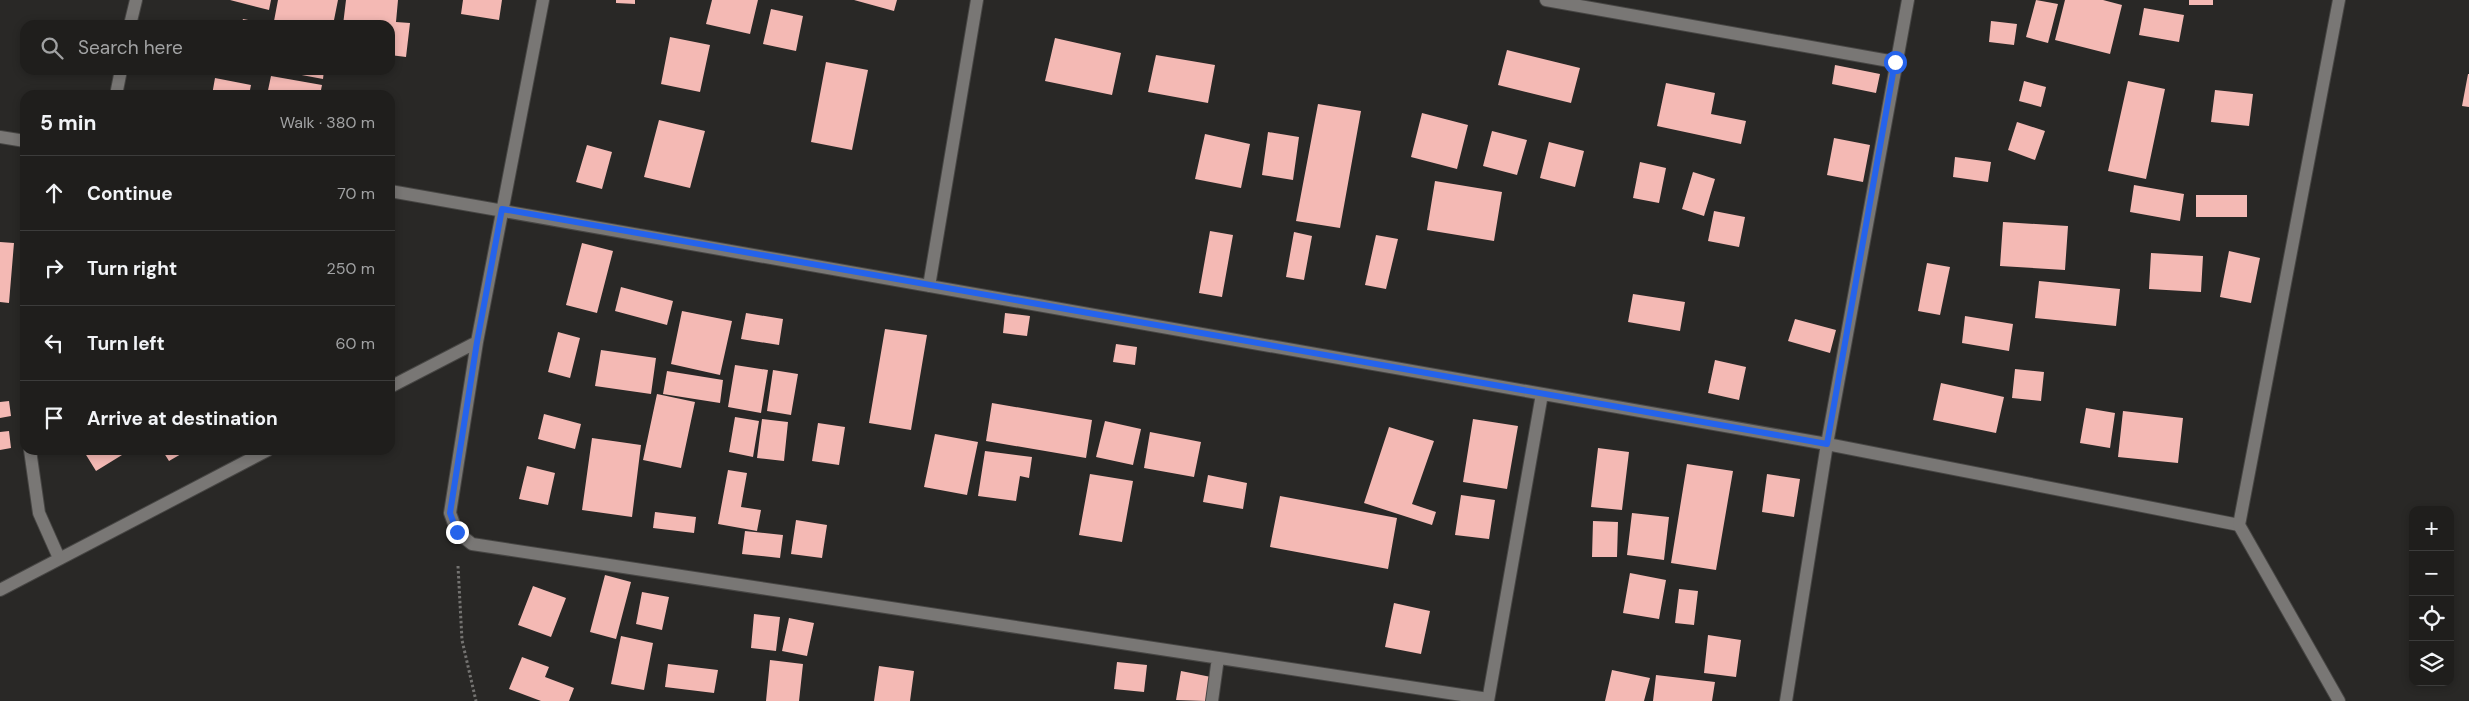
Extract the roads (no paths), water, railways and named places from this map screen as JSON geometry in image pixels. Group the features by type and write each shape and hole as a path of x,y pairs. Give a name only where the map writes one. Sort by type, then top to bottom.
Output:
{"street":[{"path":"131,20 136,0"},
{"path":"543,0 477,342 450,513 457,532 472,544 1488,700 1542,394"},
{"path":"929,286 977,0"},
{"path":"1546,0 1895,62"},
{"path":"1786,701 1827,444 1895,62 1908,0"},
{"path":"2339,0 2239,525 2339,701"},
{"path":"117,90 120,75"},
{"path":"0,137 20,140"},
{"path":"395,192 502,209 1827,444 2239,525"},
{"path":"395,384 477,342"},
{"path":"31,455 39,514 59,558"},
{"path":"0,590 258,455"},
{"path":"1212,701 1218,658"}]}
